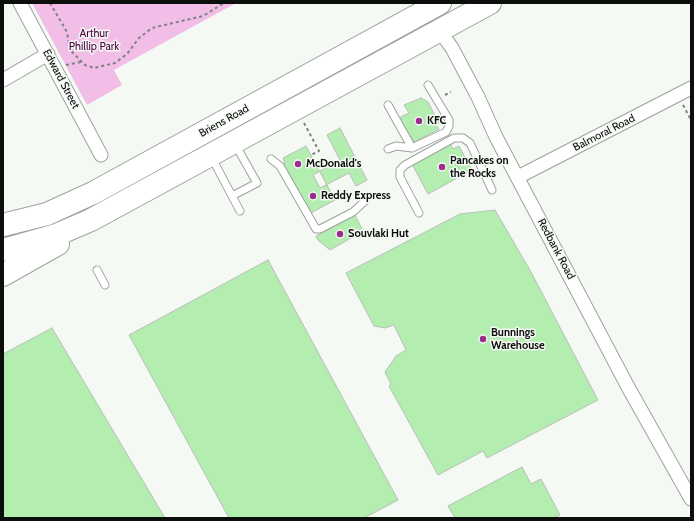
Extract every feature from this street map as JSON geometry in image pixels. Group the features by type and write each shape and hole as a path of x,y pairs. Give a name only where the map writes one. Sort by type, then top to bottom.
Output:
{"highway":[{"path":"3,250 56,235 92,220 490,3"},
{"name":"Redbank Road","path":"427,6 439,30"},
{"name":"Briens Road","path":"3,225 47,214 93,193 427,6"},
{"path":"3,274 58,244 92,220"}],"street":[{"name":"Edward Street","path":"20,3 58,72 100,155"},
{"name":"Redbank Road","path":"439,30 452,48 478,97 496,138 628,387 691,499"},
{"path":"3,80 48,54"},
{"name":"Balmoral Road","path":"518,177 691,88"}],"lane":[{"path":"388,149 396,146 412,148 446,132 449,126 449,120 428,85"},
{"path":"388,105 412,148"},
{"path":"419,213 400,177 400,170 405,165 454,138 463,138 470,143 492,190"},
{"path":"232,196 258,183 235,142"},
{"path":"211,156 240,211"},
{"path":"271,159 280,166 316,229 320,229 353,212 365,201"},
{"path":"97,270 105,285"}],"path":[{"path":"50,3 67,32 70,50 82,62 94,68 115,63 127,54 139,38 152,28 203,16 224,3"},
{"path":"58,72 62,66 82,62"},
{"path":"677,95 691,120"},
{"path":"302,120 319,151 311,155"}],"green space":[{"name":"Arthur Phillip Park","path":"32,3 236,3 114,70 122,85 87,105"}],"building":[{"name":"KFC","path":"421,98 428,102 439,123 436,125 439,129 414,142 411,136 409,137 399,118 409,113 404,105"},
{"path":"340,128 367,180 356,186 349,173 320,188 313,175 340,160 327,135"},
{"name":"Pancakes on the Rocks","path":"450,143 453,149 459,146 472,170 428,194 412,164"},
{"path":"306,146 335,200 309,214 282,165 285,163 283,158"},
{"name":"Bunnings Warehouse","path":"495,210 531,272 598,400 487,458 483,451 438,475 389,386 391,384 385,372 396,356 406,350 394,325 385,328 374,326 346,273 460,214"},
{"name":"Souvlaki Hut","path":"355,215 363,231 330,250 318,240 316,236"},
{"path":"268,260 398,500 364,518 229,518 129,335"},
{"path":"52,328 165,518 3,518 3,354"},
{"path":"522,467 531,484 541,479 560,515 554,518 455,518 448,506"}],"place":[{"name":"KFC","path":"419,121"},
{"name":"McDonald's","path":"298,164"},
{"name":"Pancakes on the Rocks","path":"442,167"},
{"name":"Reddy Express","path":"313,196"},
{"name":"Souvlaki Hut","path":"340,234"},
{"name":"Bunnings Warehouse","path":"483,339"}]}
